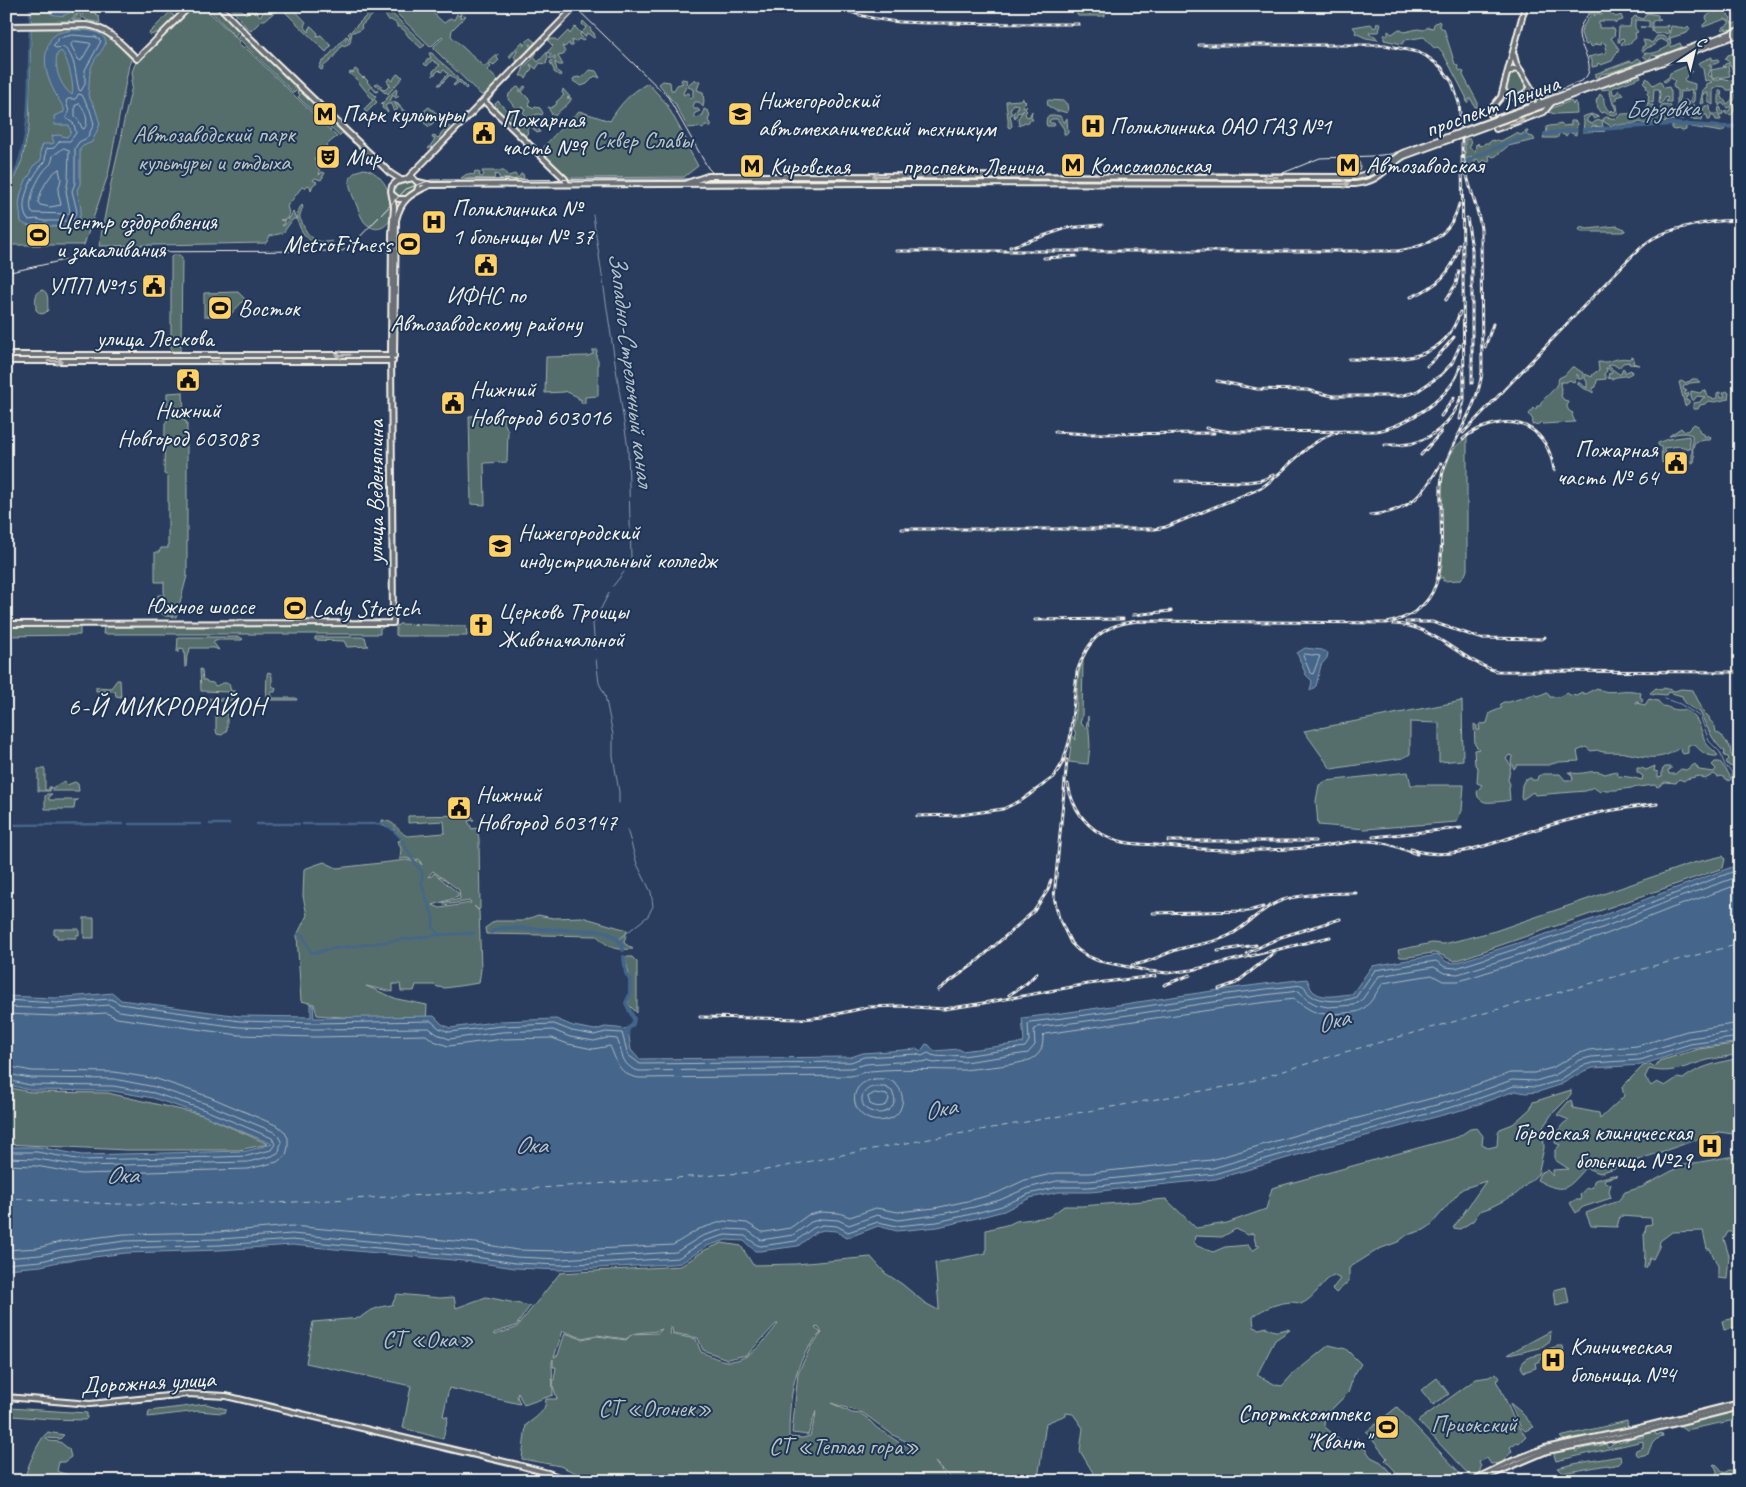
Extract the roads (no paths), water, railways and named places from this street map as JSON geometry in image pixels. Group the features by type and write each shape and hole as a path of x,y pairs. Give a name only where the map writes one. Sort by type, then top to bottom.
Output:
{"main road":[{"path":"6,26 96,26 110,33 136,59 190,6"},
{"path":"219,6 390,173 401,180"},
{"path":"407,179 576,6"},
{"path":"1525,6 1500,100 1490,110 1490,115 1496,129 1544,112 1552,102"},
{"name":"проспект Ленина","path":"1530,108 1740,30"},
{"name":"проспект Ленина","path":"685,184 708,176 1362,176 1404,155 1530,108 1552,102 1740,34"},
{"path":"1514,52 1516,63 1540,103"},
{"path":"1508,73 1514,69 1521,71"},
{"path":"1503,90 1510,97 1526,93 1530,88"},
{"path":"1526,93 1533,98 1530,108 1538,114"},
{"path":"484,100 565,179 567,184"},
{"name":"проспект Ленина","path":"417,181 429,185 1319,184 1365,183 1381,176 1392,162"},
{"path":"390,173 393,195 398,199 406,199 419,186 417,181 419,168"},
{"path":"781,176 781,184"},
{"path":"838,184 839,176"},
{"path":"1007,176 1008,183"},
{"path":"1134,176 1134,184"},
{"path":"1319,177 1319,184"},
{"path":"392,186 401,180 413,178 417,181"},
{"name":"проспект Ленина","path":"416,191 429,185"},
{"name":"улица Веденяпина","path":"393,195 393,623"},
{"name":"улица Веденяпина","path":"393,354 395,227 400,207 406,199"},
{"name":"улица Лескова","path":"6,355 393,354"},
{"path":"81,355 81,361"},
{"path":"168,361 170,355"},
{"path":"182,355 182,361"},
{"path":"325,355 325,361"},
{"name":"улица Лескова","path":"6,361 393,361"},
{"name":"Южное шоссе","path":"6,624 393,623"},
{"name":"Дорожная улица","path":"6,1398 90,1404 187,1394 211,1394 234,1397 524,1466 569,1481"},
{"path":"1476,1481 1481,1476 1512,1461 1545,1448 1631,1430 1740,1403"},
{"path":"1476,1481 1547,1451 1632,1434 1740,1407"}],"water":[{"path":"71,6 69,13 61,16 51,14 46,7"},
{"path":"72,30 96,32 104,37 106,41 91,67 88,95 100,124 92,142 80,149 80,184 77,190 81,210 77,224 46,226 38,224 31,226 21,222 19,204 26,180 33,166 41,160 40,152 43,144 54,143 52,136 67,137 71,132 69,125 55,125 54,116 64,112 64,108 49,80 46,65 47,49 51,39 58,33","holes":["61,51 64,54 73,86 72,95 64,87 57,71 57,54"]},
{"path":"1305,648 1322,650 1328,653 1327,658 1321,665 1316,686 1310,691 1312,681 1306,675 1297,653"},
{"name":"Ока","path":"1740,864 1740,1042 1691,1049 1641,1065 1593,1068 1560,1085 1538,1092 1526,1093 1515,1091 1465,1109 1216,1179 1090,1192 1059,1192 1030,1198 1004,1211 938,1227 897,1231 878,1226 847,1238 836,1231 824,1230 816,1232 798,1246 760,1251 755,1251 744,1241 726,1240 707,1246 681,1263 672,1264 560,1270 515,1268 474,1262 292,1245 220,1250 126,1253 62,1261 41,1266 6,1269 6,1147 38,1147 82,1155 246,1151 272,1144 203,1115 153,1098 113,1091 29,1090 6,1084 6,996 56,998 113,993 121,1000 240,1016 311,1017 311,1004 313,1004 314,1018 434,1016 442,1024 450,1028 501,1021 556,1019 573,1026 595,1030 605,1027 628,1029 631,1050 639,1059 851,1057 863,1053 918,1049 921,1051 926,1044 934,1051 959,1049 962,1051 1023,1043 1022,1018 1307,979 1312,990 1321,995 1352,994 1372,966 1438,955 1447,962 1455,963 1593,919"}],"waterway":[{"path":"30,6 30,21"},
{"path":"6,190 22,153 26,133 30,29"},
{"name":"Борзовка","path":"1584,130 1673,124 1740,126"},
{"name":"Борзовка","path":"1545,134 1576,130"},
{"name":"Борзовка","path":"1477,156 1526,137"},
{"name":"Борзовка","path":"1467,161 1473,158"},
{"name":"Западно-Стрелочный канал","path":"593,215 628,449 631,558"},
{"name":"Западно-Стрелочный канал","path":"613,586 624,572"},
{"name":"Западно-Стрелочный канал","path":"595,649 593,624 609,593"},
{"name":"Западно-Стрелочный канал","path":"596,659 599,683 605,695 613,735 613,756 619,803"},
{"path":"1665,699 1680,704 1701,718 1709,741 1720,752 1725,766 1731,771 1733,783"},
{"path":"6,825 123,824"},
{"path":"129,824 201,824"},
{"path":"210,824 229,824"},
{"path":"257,824 299,824"},
{"path":"303,824 383,824 391,828 401,838 414,862 422,872 422,885 433,917 433,926 438,935 474,933"},
{"name":"Западно-Стрелочный канал","path":"618,940 648,916 653,906 651,892 637,864 627,829"},
{"path":"491,932 501,928 601,931 612,935 618,940 623,950"},
{"path":"298,934 303,936 311,952 317,953 324,950 438,935"},
{"path":"624,957 626,973 630,980 630,995 626,1003 634,1019 633,1024"},
{"path":"627,1034 628,1029 632,1025"}],"tram line":[{"path":"574,6 668,97 708,168 714,174"},
{"path":"6,273 109,252 342,251 351,246 406,189 431,180 688,179 707,173 1283,173 1320,158 1391,154 1534,101 1583,80 1587,75 1589,63 1580,39 1579,30 1595,6"},
{"path":"1288,174 1354,174 1359,170 1360,163 1351,157"}],"railway":[{"path":"836,6 864,16 893,21 1079,24"},
{"path":"1199,45 1385,45 1417,52 1426,56 1441,67 1452,82 1459,103 1462,140 1464,400 1460,419"},
{"path":"917,816 960,815 1003,809 1022,800 1054,777 1063,762 1070,739 1077,672 1081,660 1092,642 1107,629 1116,625 1139,621 1387,623 1407,616 1422,606 1432,593 1438,578 1441,562 1441,479 1443,471 1476,398 1482,372 1481,229 1466,172 1463,152"},
{"path":"896,251 1398,251 1419,246 1437,238 1450,224 1459,204"},
{"path":"1467,218 1472,249 1472,383"},
{"path":"1463,433 1623,265 1648,242 1670,231 1695,225 1731,220 1740,221"},
{"path":"1010,247 1067,228 1102,225"},
{"path":"1411,297 1428,289 1442,278 1452,264 1459,245"},
{"path":"1044,258 1076,256"},
{"path":"1446,300 1456,284 1459,271"},
{"path":"1349,359 1400,358 1430,351 1442,342 1452,330 1460,312"},
{"path":"1485,347 1493,324"},
{"path":"1427,366 1454,337"},
{"path":"1217,381 1257,389 1307,390 1333,396 1400,396 1416,392 1441,375 1452,363 1460,345"},
{"path":"1206,428 1231,432 1376,431 1401,423 1427,408 1448,388 1456,377 1460,366"},
{"path":"1385,445 1410,444 1429,436 1446,423 1461,397"},
{"path":"1441,416 1454,398"},
{"path":"1463,439 1478,429 1495,424 1507,423 1527,427 1542,439 1551,458 1554,470"},
{"path":"902,529 1155,529 1166,527 1261,488 1319,440 1344,431"},
{"path":"1055,432 1088,434 1214,433"},
{"path":"1421,455 1441,432"},
{"path":"1370,515 1384,513 1405,506 1428,485 1441,463"},
{"path":"1176,481 1247,482 1262,480 1273,475"},
{"path":"1133,615 1171,611"},
{"path":"1035,620 1123,619"},
{"path":"1406,622 1432,622 1480,638 1542,639 1545,637"},
{"path":"1393,624 1421,630 1471,659 1497,671 1740,672"},
{"path":"1067,760 1054,897 1059,918 1071,943 1078,950 1099,961 1167,973 1192,970 1330,937"},
{"path":"1068,784 1073,802 1088,824 1102,834 1121,841 1195,849 1236,850 1296,849 1349,842 1375,841 1417,854"},
{"path":"1411,849 1426,853 1458,852 1593,814 1657,804"},
{"path":"1373,837 1461,828"},
{"path":"1168,841 1315,841"},
{"path":"938,990 974,964 1034,911 1048,890 1051,880"},
{"path":"1132,965 1179,949 1224,938 1280,901 1307,895 1356,893"},
{"path":"1153,913 1248,911 1263,907"},
{"path":"1247,953 1281,937 1340,919"},
{"path":"1218,951 1256,945"},
{"path":"1219,989 1236,983 1275,952"},
{"path":"1009,995 1027,983 1037,973"},
{"path":"1164,985 1190,975"},
{"path":"700,1017 802,1019 823,1017 869,1007 900,1006 944,1009 1088,984 1155,976"}],"place":[{"name":"Парк культуры","path":"325,114"},
{"name":"Нижегородский автомеханический техникум","path":"740,114"},
{"name":"Поликлиника ОАО ГАЗ №1","path":"1093,126"},
{"name":"Пожарная часть №9","path":"484,133"},
{"name":"Мир","path":"328,157"},
{"name":"Комсомольская","path":"1073,165"},
{"name":"Автозаводская","path":"1348,165"},
{"name":"Кировская","path":"752,166"},
{"name":"Поликлиника № 1 больницы № 37","path":"434,222"},
{"name":"Центр оздоровления и закаливания","path":"38,235"},
{"name":"MetroFitness","path":"409,244"},
{"name":"ИФНС по Автозаводскому району","path":"486,265"},
{"name":"УПП №15","path":"154,286"},
{"name":"Восток","path":"220,308"},
{"name":"Нижний Новгород 603083","path":"188,380"},
{"name":"Нижний Новгород 603016","path":"453,403"},
{"name":"Пожарная часть № 64","path":"1676,463"},
{"name":"Нижегородский индустриальный колледж","path":"500,546"},
{"name":"Lady Stretch","path":"295,608"},
{"name":"Церковь Троицы Живоначальной","path":"481,625"},
{"name":"Нижний Новгород 603147","path":"459,808"},
{"name":"Городская клиническая больница №29","path":"1710,1146"},
{"name":"Клиническая больница №4","path":"1553,1360"},
{"name":"Спортккомплекс \"Квант\"","path":"1387,1427"}],"district":[{"name":"6-Й МИКРОРАЙОН","path":"167,706"}],"park label":[{"name":"Сквер Славы","path":"643,140"},
{"name":"Автозаводский парк культуры и отдыха","path":"214,148"},
{"name":"СТ «Ока»","path":"428,1339"},
{"name":"СТ «Огонек»","path":"655,1408"},
{"name":"Приокский","path":"1474,1424"},
{"name":"СТ «Теплая гора»","path":"844,1446"}]}
